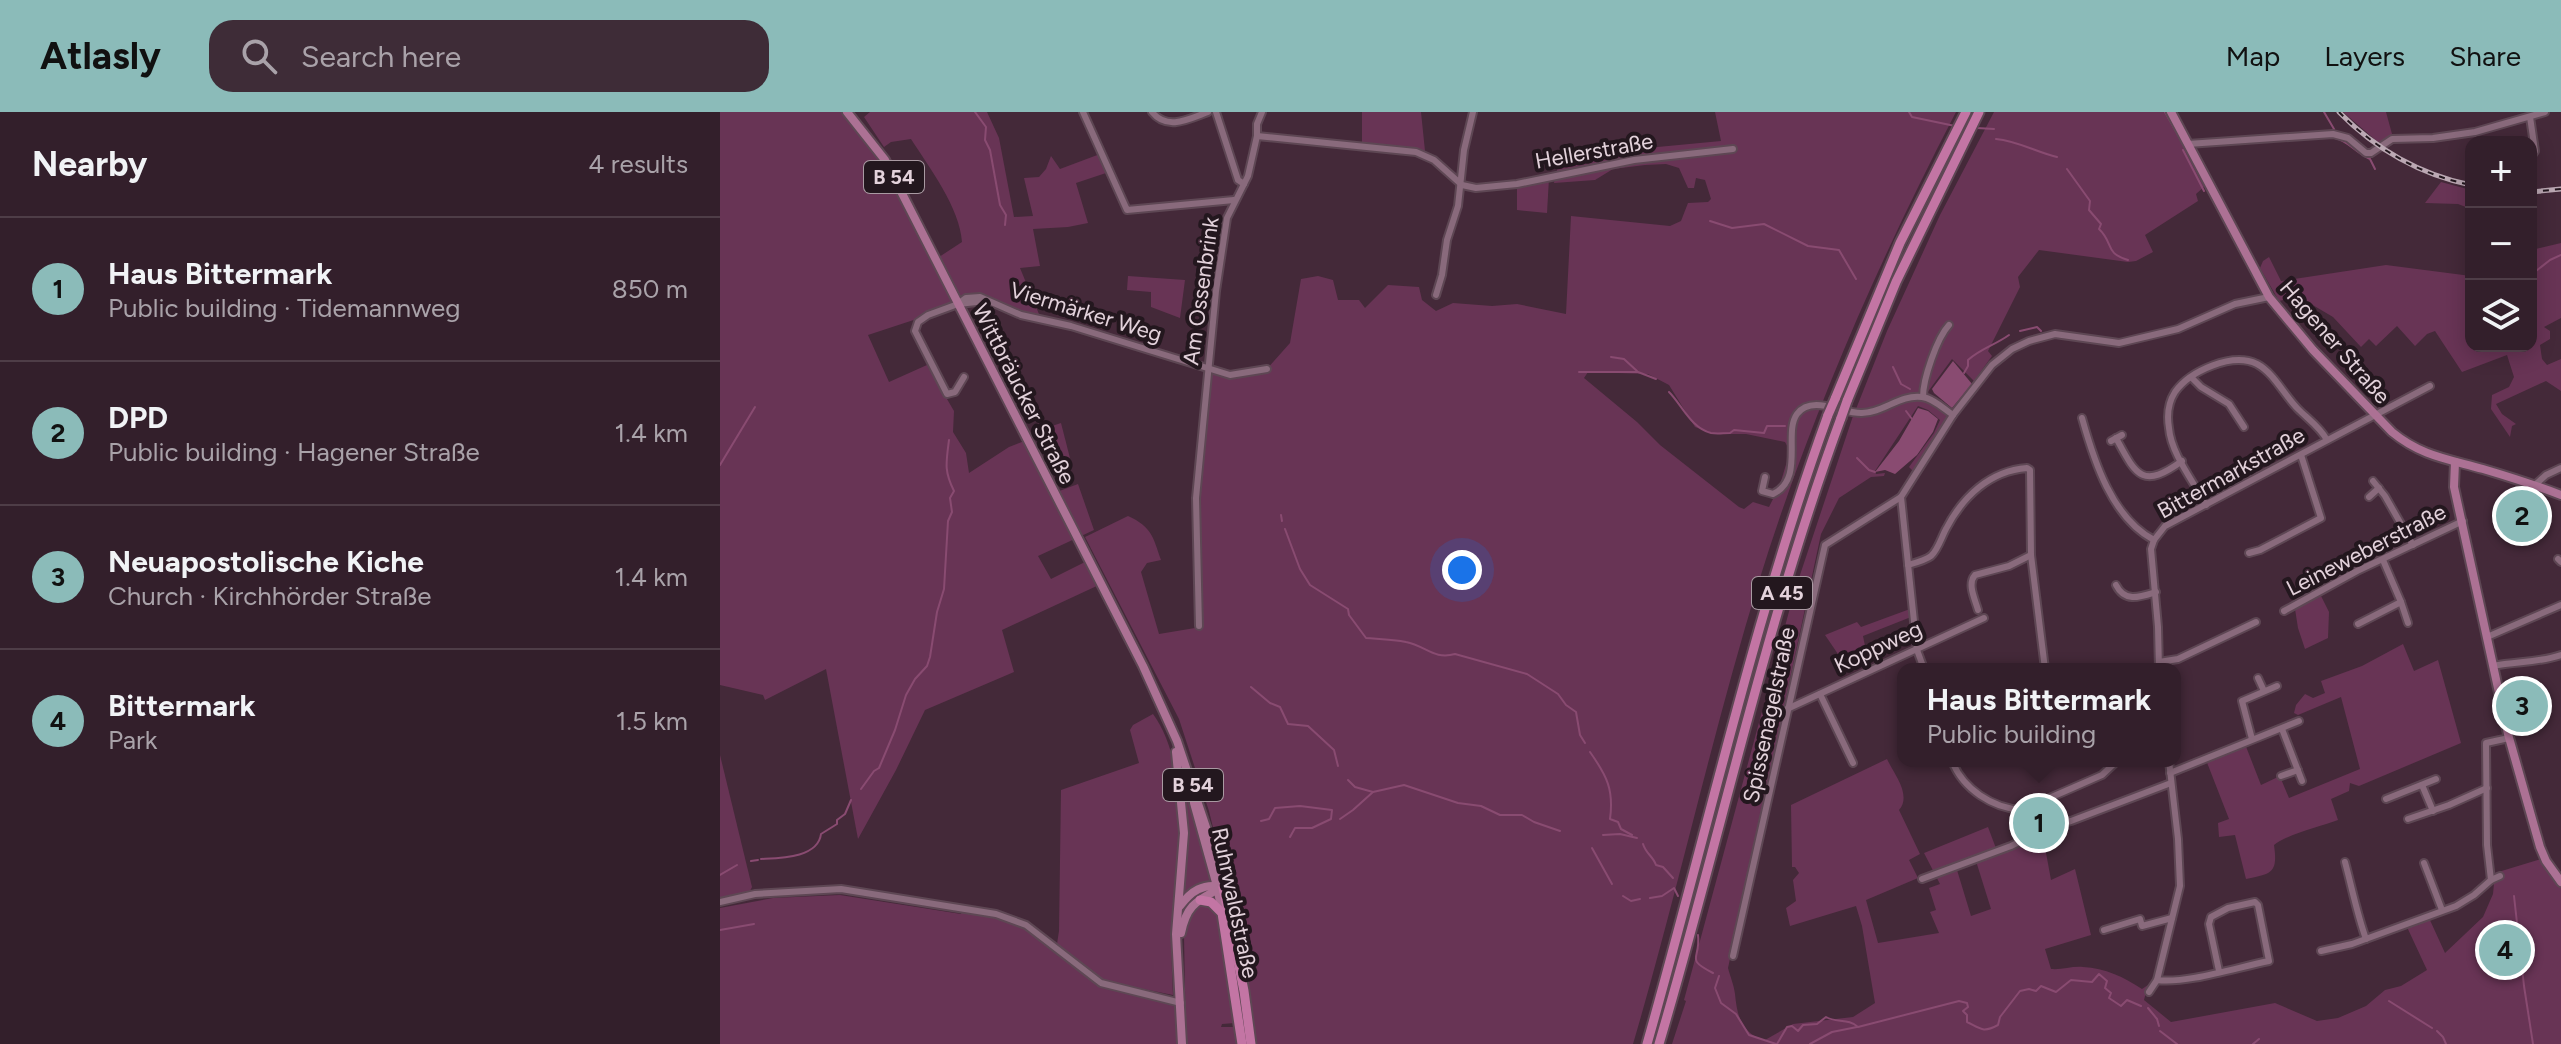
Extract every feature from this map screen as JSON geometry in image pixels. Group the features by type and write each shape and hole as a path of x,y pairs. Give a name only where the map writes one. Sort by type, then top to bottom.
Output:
{"highway":[{"name":"A 45","path":"1647,1044 1774,576 1828,415 1900,243 1966,112"},
{"name":"A 45","path":"1659,1044 1780,599 1815,489 1896,282 1979,112"},
{"name":"Ruhrwaldstraße","path":"1220,887 1242,980 1251,1044"},
{"path":"1200,900 1211,902 1222,913"},
{"name":"Ruhrwaldstraße","path":"1222,913 1242,1044"}],"main road":[{"name":"Wittbräucker Straße","path":"847,112 885,160 1131,642 1157,701"},
{"name":"Hagener Straße","path":"2171,112 2269,297 2374,415 2418,451 2561,495"},
{"path":"2458,463 2453,478 2509,738 2540,849 2561,882"},
{"name":"Ruhrwaldstraße","path":"1157,701 1220,887"},
{"name":"Ruhrwaldstraße","path":"1157,701 1177,741 1221,872 1222,913"},
{"path":"1176,752 1184,833 1176,934 1182,1044"},
{"path":"1178,909 1195,890 1220,887"},
{"path":"1178,945 1191,905 1220,887"}],"street":[{"path":"1083,112 1127,210 1234,200"},
{"path":"1152,112 1160,121 1173,123 1208,112"},
{"path":"1216,112 1238,180 1244,184"},
{"name":"Am Ossenbrink","path":"1199,626 1196,498 1208,368 1227,218 1250,168 1262,112"},
{"path":"1436,295 1447,240 1458,206 1464,150 1473,112"},
{"path":"2188,144 2333,134 2348,138 2366,153 2371,153 2392,139 2433,138 2475,132 2545,112"},
{"path":"2530,117 2533,136"},
{"path":"2475,132 2477,136"},
{"path":"1257,136 1416,152 1434,160 1462,185"},
{"name":"Hellerstraße","path":"1462,185 1476,188 1517,184 1634,160 1733,149"},
{"name":"Viermärker Weg","path":"964,377 955,392 947,394 915,331 921,319 971,297 989,300 1021,315 1071,326 1232,375 1267,369"},
{"name":"Spissenagelstraße","path":"1733,956 1825,545 1901,497 1953,415 1999,358 2029,341 2055,334 2119,343 2178,329 2235,304 2269,297"},
{"path":"1923,397 1925,379 1943,331 1949,325"},
{"path":"2206,505 2169,432 2168,412 2176,392 2192,378 2218,363 2232,359 2253,362 2269,374 2327,440"},
{"path":"2192,378 2229,404 2244,427"},
{"name":"Bittermarkstraße","path":"2159,663 2156,592 2151,559 2154,540 2165,526 2430,386"},
{"path":"1765,477 1762,491 1773,494 1781,490 1793,461 1793,421 1801,410 1815,405 1864,413 1903,398 1923,397 1953,415"},
{"path":"2082,418 2116,503 2144,534 2154,540"},
{"path":"2116,438 2132,466 2143,476 2164,474 2182,461"},
{"path":"2249,553 2321,518 2301,455"},
{"path":"1908,565 1932,555 1949,523 1982,483 2010,471 2027,468 2032,474 2031,555 2044,663"},
{"path":"2535,485 2561,468"},
{"path":"2373,481 2413,545"},
{"path":"2369,497 2379,488"},
{"path":"1901,497 1917,650 1922,663"},
{"name":"Leineweberstraße","path":"2284,611 2357,571 2463,521"},
{"path":"1978,610 1970,583 1972,578 2031,555"},
{"path":"2383,560 2408,623"},
{"path":"2116,585 2118,590 2130,597 2156,592"},
{"path":"2358,624 2401,602"},
{"path":"2487,637 2561,605"},
{"name":"Koppweg","path":"1787,709 1984,618"},
{"path":"2165,663 2256,622"},
{"path":"2493,666 2544,661 2561,655"},
{"path":"2258,678 2264,691"},
{"path":"2252,739 2242,701 2277,686"},
{"path":"1820,694 1853,763"},
{"path":"2170,773 2299,721"},
{"path":"2282,729 2302,781"},
{"path":"2491,880 2487,845 2486,743 2509,738"},
{"path":"1849,754 1858,750"},
{"path":"1955,767 1979,796 2022,810 2102,775 2111,767"},
{"path":"2149,992 2157,980 2180,886 2170,767"},
{"path":"2281,776 2298,770"},
{"path":"2386,799 2436,779"},
{"path":"1922,879 2011,846 2049,827 2171,783"},
{"path":"2422,785 2433,811"},
{"path":"2408,819 2487,788"},
{"path":"2345,862 2366,939"},
{"path":"2424,863 2442,910"},
{"path":"2348,872 2359,869"},
{"path":"2321,951 2366,939 2456,906 2500,876"},
{"path":"720,902 755,894 841,889 996,914 1026,925 1101,983 1181,1003"},
{"path":"2157,980 2176,980 2272,960 2258,905 2251,901 2211,917 2209,924 2219,971"},
{"path":"2104,930 2140,919 2142,926 2172,918"}],"shaded area":[{"path":"720,112 847,112 885,160 936,259 962,242 950,202 911,139 891,142 884,147 864,117 870,112 987,112 999,138 1014,217 1033,216 1024,178 1039,177 1051,156 1060,169 1100,154 1109,172 1076,183 1088,223 1033,229 1040,266 1020,268 1041,319 1021,315 989,300 944,310 868,335 889,382 927,365 954,411 953,432 966,453 969,473 1009,447 1027,440 1054,493 1078,484 1094,530 1038,556 1051,579 1089,560 1101,584 1002,630 1014,672 925,710 858,839 826,669 765,700 763,695 720,685"},
{"path":"1362,112 1421,112 1425,151 1362,142"},
{"path":"1715,112 1956,112 1899,226 1847,342 1779,521 1726,696 1633,1044 1256,1044 1241,947 1228,889 1209,811 1179,719 1085,537 1128,516 1142,524 1153,539 1161,560 1147,563 1141,572 1159,634 1201,627 1198,515 1211,371 1235,374 1265,371 1290,343 1301,279 1318,276 1333,280 1338,300 1359,300 1365,308 1388,285 1419,287 1422,300 1436,311 1453,303 1517,304 1566,314 1571,216 1670,226 1681,221 1688,203 1708,202 1711,199 1705,180 1696,178 1694,188 1688,188 1679,168 1666,164 1613,169 1595,180 1554,183 1558,166 1578,165 1614,155 1638,157 1647,148 1721,141","holes":["1588,372 1648,374 1669,385 1695,427 1713,434 1746,434 1785,442 1790,451 1779,488 1771,492 1773,499 1769,507 1753,502 1744,509 1739,507 1660,445 1584,378"]},
{"path":"1994,112 2167,112 2205,186 2196,194 2198,201 2145,235 2153,252 2136,261 2039,250 2018,277 2020,287 1988,351 1992,356 1974,381 1952,359 1927,393 1905,396 1862,411 1856,409 1887,331 1940,215"},
{"path":"2343,112 2386,112 2392,134 2380,144"},
{"path":"1549,178 1547,213 1517,210 1517,184"},
{"path":"2441,182 2465,188 2465,207 2425,203"},
{"path":"2561,243 2561,318 2544,327 2550,331 2550,339 2540,345 2542,359 2547,365 2561,359 2561,391 2546,381 2496,404 2502,414 2516,424 2512,426 2510,437 2491,409 2492,395 2509,387 2514,377 2507,355 2462,372 2435,331 2415,346 2397,326 2376,346 2369,339 2361,347 2333,317 2311,304 2308,306 2300,296 2279,301 2260,268 2269,257 2281,281 2386,265 2465,275 2465,352 2537,352 2537,249"},
{"path":"1128,276 1185,280 1180,318 1151,307 1151,292 1127,290"},
{"path":"1953,361 1972,384 1952,408 1932,389"},
{"path":"1918,398 1927,401 1941,408 1950,419 1921,464 1913,471 1909,467 1940,420 1918,406 1875,471 1876,474 1885,473 1884,476 1871,477 1839,498 1821,534 1728,968 1739,1016 1750,1033 1765,1040 1793,1024 1853,1017 1875,1003 1856,906 1790,926 1786,908 1796,901 1793,880 1799,873 1792,867 1791,805 1887,759 1903,791 1903,804 1899,810 1920,854 1909,860 1918,878 1866,900 1878,943 1939,933 1930,912 1936,910 1929,888 1940,884 1924,853 1988,827 1997,851 2042,831 2051,880 2075,869 2091,935 2045,949 2051,969 2099,969 2142,989 2148,985 2144,1000 2171,1022 2275,1003 2317,1021 2338,1018 2366,1006 2385,990 2401,986 2427,970 2407,927 2429,918 2445,953 2483,917 2493,894 2495,873 2541,859 2561,886 2561,1044 1672,1044 1794,593 1853,416","holes":["1976,861 1991,909 1971,916 1957,870"]},
{"path":"1918,408 1938,419 1933,432 1917,455 1895,474 1885,470 1875,472 1899,441"},
{"path":"1061,423 1072,466 1057,469 1046,428"},
{"path":"2321,596 2329,612 2328,638 2305,649 2295,609"},
{"path":"1910,609 1911,617 1863,636 1865,646 1840,657 1825,635 1857,622 1861,627"},
{"path":"2403,644 2414,671 2438,660 2461,743 2359,786 2350,783 2349,791 2331,799 2338,820 2279,841 2274,845 2275,861 2271,871 2246,879 2235,835 2219,837 2218,823 2229,819 2206,760 2245,744 2261,785 2278,777 2289,798 2360,769 2341,697 2298,715 2294,713 2296,705 2305,694 2313,698 2325,693 2321,681 2362,666"},
{"path":"1153,714 1166,737 1178,791 1179,850 1172,941 1173,995 1108,982 1057,944 1061,790 1139,763 1130,730"},
{"path":"720,755 752,887 750,891 720,899"},
{"path":"1182,777 1213,881 1191,890 1181,899"},
{"path":"840,895 961,914 963,910 1020,921 1101,983 1181,1003 1182,1044 720,1044 720,908 773,898"},
{"path":"1202,904 1212,908 1218,918 1235,1023 1222,1024 1221,1027 1236,1027 1237,1044 1186,1044 1184,936 1189,917"}],"waterway":[{"path":"975,112 986,127 985,140 990,150 1000,205 1006,215 1005,225"},
{"path":"1909,112 1912,117 1955,126"},
{"path":"2165,112 2181,140"},
{"path":"2324,112 2334,129"},
{"path":"1977,128 1994,129"},
{"path":"2335,138 2370,159 2375,169"},
{"path":"1996,139 2057,157"},
{"path":"2183,150 2204,191"},
{"path":"2067,169 2090,201 2089,210 2101,224 2099,229 2112,251 2128,260"},
{"path":"1710,221 1732,228 1764,224 1808,246 1839,250 1856,279"},
{"path":"2537,270 2561,255"},
{"path":"2020,331 2037,327 2041,331"},
{"path":"1964,373 1968,360 2009,335"},
{"path":"1611,357 1624,359 1637,371"},
{"path":"1893,367 1901,384 1910,389"},
{"path":"1579,372 1638,372 1656,379"},
{"path":"1669,392 1692,421 1711,433 1730,433 1734,430 1764,433 1767,426 1785,426"},
{"path":"720,465 755,407"},
{"path":"1906,411 1912,419"},
{"path":"861,789 879,768 906,695 930,657 944,589 948,521 952,512 950,498 954,491 947,467 949,440"},
{"path":"1857,458 1875,472"},
{"path":"1281,515 1282,521"},
{"path":"1285,529 1300,569 1310,585 1348,609 1366,638 1406,642 1436,654 1455,654 1527,674 1558,694 1576,712 1580,735 1585,743"},
{"path":"1251,687 1280,707 1288,724 1308,726 1334,750 1338,766"},
{"path":"1590,752 1608,784 1610,819 1632,835"},
{"path":"1348,780 1355,787 1373,792 1404,785 1458,803 1481,806 1500,815 1522,815 1560,831"},
{"path":"1340,819 1373,792"},
{"path":"761,859 797,855 813,848 821,834 837,824 837,820 845,814 851,800"},
{"path":"1261,821 1269,819 1275,808 1300,806 1332,810 1331,819 1312,828 1295,828 1290,837"},
{"path":"1603,835 1620,834 1637,838"},
{"path":"1643,844 1656,865 1663,867 1673,878"},
{"path":"1592,848 1612,884"},
{"path":"751,861 758,860"},
{"path":"720,875 737,865"},
{"path":"1650,898 1662,896 1674,888 1678,896"},
{"path":"1623,896 1631,901 1640,899"},
{"path":"2514,896 2533,1044"},
{"path":"720,930 754,924"},
{"path":"1698,935 1696,961 1713,973"},
{"path":"1777,1044 1787,1027 1792,1026 1798,1031 1803,1025 1817,1024 1826,1017 1851,1022 1858,1027 1959,1001 1967,1003 1968,1007 1963,1011 1967,1022 1989,1029 1998,1025 2000,1017 2020,991 2036,991 2041,986 2056,992 2071,980 2092,982 2099,974 2107,981 2105,988 2111,993 2109,998 2121,1006 2127,1000 2141,1006"},
{"path":"1719,976 1715,988 1721,1003 1736,1014 1749,1035 1776,1044"},
{"path":"2389,1001 2432,1028"},
{"path":"2148,1008 2159,1026"},
{"path":"1810,1044 1832,1032 1857,1027"},
{"path":"2160,1031 2177,1044"},
{"path":"2437,1031 2446,1044"},
{"path":"2253,1044 2259,1039"}],"railway":[{"path":"2339,112 2368,138 2400,159 2434,175 2465,184"},
{"path":"2537,191 2561,189"}],"place":[{"name":"DPD","path":"2522,516"},
{"name":"Neuapostolische Kiche","path":"2522,706"},
{"name":"Haus Bittermark","path":"2039,823"},
{"name":"Bittermark","path":"2505,950"}]}
